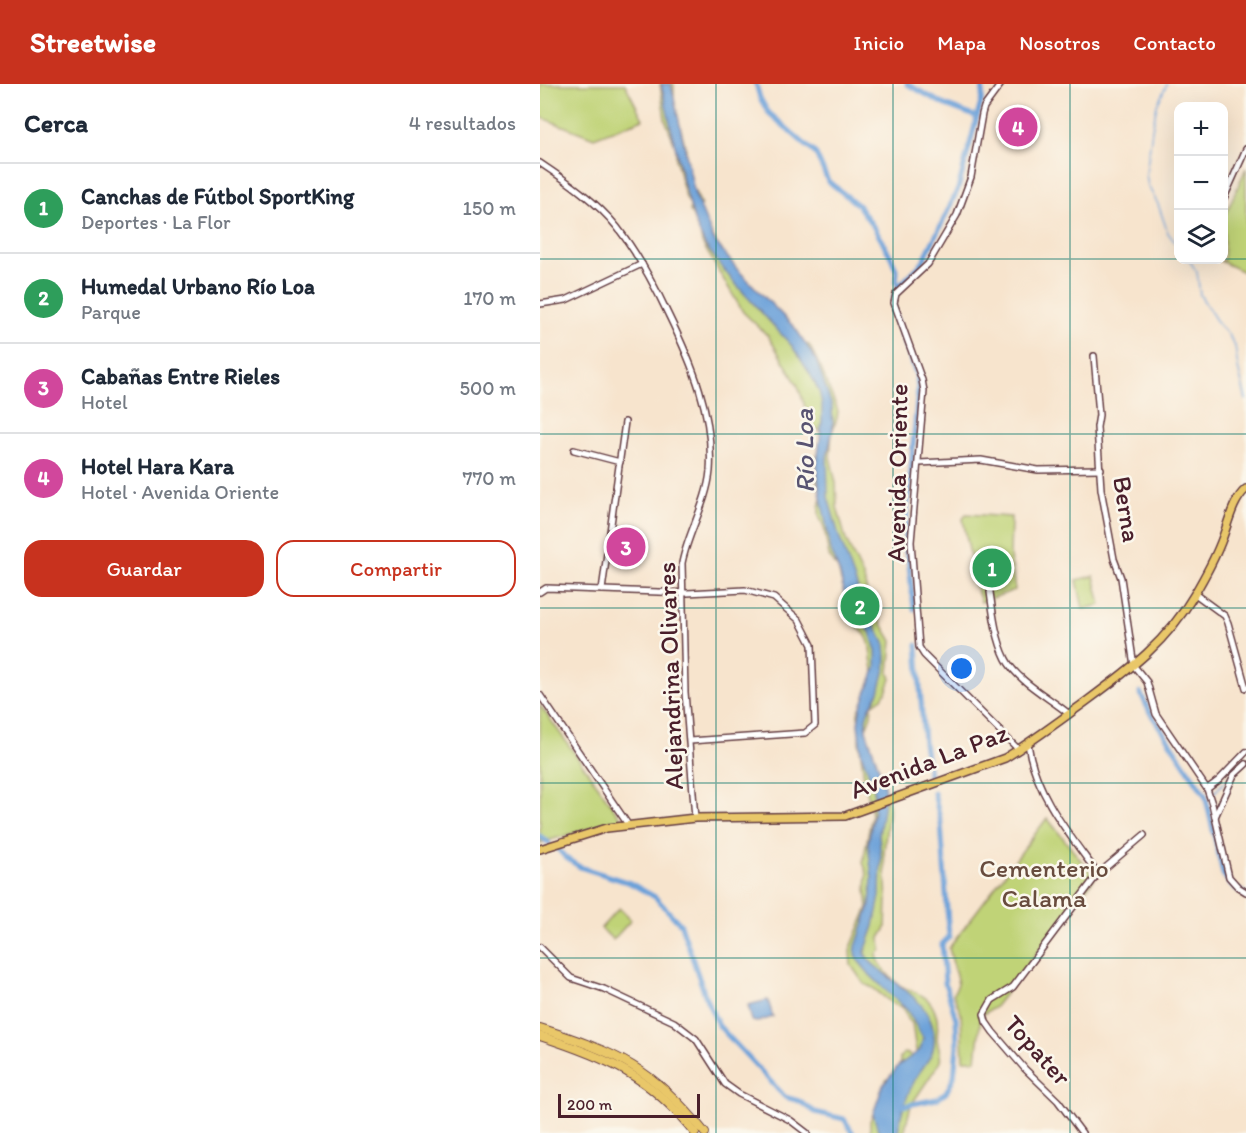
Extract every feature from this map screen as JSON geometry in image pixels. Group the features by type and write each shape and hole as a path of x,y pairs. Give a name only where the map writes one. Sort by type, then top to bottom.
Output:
{"highway":[{"path":"540,1028 598,1048 634,1066 670,1094 705,1133"},
{"path":"540,1036 596,1055 634,1075 664,1098 695,1133"}],"main road":[{"name":"Avenida La Paz","path":"540,849 607,828 695,818 845,816 985,766 1018,750 1134,666 1158,645 1175,625 1195,594 1220,545 1238,498 1246,489"}],"street":[{"name":"Avenida Oriente","path":"1001,84 984,106 971,177 957,215 928,264 896,294 894,303 924,391 911,542 920,647 924,655 1018,750"},
{"path":"1228,189 1246,149"},
{"name":"Alejandrina Olivares","path":"540,164 558,175 616,226 642,264 684,347 701,392 710,434 710,473 700,512 685,548 682,563 685,692 695,818"},
{"path":"540,304 566,300 642,264"},
{"name":"Berna","path":"1094,356 1099,415 1097,427 1101,489 1114,559 1121,578 1134,666"},
{"path":"602,590 626,422"},
{"path":"574,450 620,462"},
{"path":"919,463 981,460 1038,470 1101,470"},
{"path":"540,592 546,588 682,593 745,590 774,598 799,620 812,645 815,725 809,732 690,741"},
{"path":"990,592 994,621 1007,661 1020,676 1069,714"},
{"path":"1195,594 1224,616 1228,622 1246,688"},
{"path":"1134,666 1147,682 1156,714 1207,789 1229,877 1246,892"},
{"path":"540,695 629,826"},
{"path":"1028,744 1031,762 1041,788 1059,819 1098,874"},
{"path":"1207,789 1246,752"},
{"path":"1215,817 1234,775 1246,764"},
{"name":"Topater","path":"1082,1133 1058,1101 1025,1069 993,1032 984,1014 992,1000 1013,987 1098,874 1144,836"},
{"path":"540,947 572,978 604,989 675,1022 696,1039 725,1084 739,1094 790,1120 807,1133"}],"green space":[{"path":"540,84 625,84 643,119 594,138 540,117"},
{"path":"660,84 674,84 674,102 686,149 686,163 693,188 701,204 698,209 732,272 787,320 804,344 809,345 820,366 838,411 832,432 830,457 836,483 837,507 846,540 864,578 869,602 892,641 889,673 891,679 882,698 872,705 871,715 863,736 889,804 884,853 886,928 880,938 881,950 877,954 882,966 895,981 925,998 933,1007 941,1056 940,1062 911,1105 904,1133 870,1133 870,1121 887,1085 886,1080 900,1069 900,1057 904,1053 909,1054 915,1060 917,1058 912,1023 902,1007 893,1004 873,988 864,984 851,965 850,950 868,907 867,874 863,862 872,814 859,741 861,722 858,712 870,692 869,685 874,681 875,674 869,643 864,633 858,628 856,616 849,609 838,569 829,556 824,527 819,516 822,493 817,482 817,456 820,451 821,432 812,428 798,386 768,336 743,312 702,243 681,180 676,160 676,148 665,119"},
{"path":"1246,168 1246,273 1227,264 1228,209"},
{"path":"966,514 1011,517 1010,556 1015,590 981,602 963,519"},
{"path":"1094,576 1101,605 1083,609 1077,580"},
{"path":"540,705 623,821 540,843"},
{"name":"Cementerio Calama","path":"1047,818 1095,878 994,1008 981,1015 976,1060 963,1060 961,1013 953,994 958,984 949,948"},
{"path":"619,908 631,920 613,940 601,928"}],"water":[{"path":"661,84 671,84 695,195 714,240 737,269 796,329 816,360 832,406 833,428 827,457 828,497 861,597 885,645 886,658 879,692 866,718 866,730 884,783 885,795 879,835 880,896 874,926 865,952 872,964 917,1000 930,1019 933,1031 932,1053 907,1097 898,1133 879,1133 873,1114 883,1085 898,1066 920,1050 923,1038 907,1010 870,975 855,954 870,905 872,878 868,844 874,811 874,788 861,753 858,724 860,709 876,667 876,651 870,632 845,599 840,574 831,551 817,464 822,404 819,391 792,346 732,280 705,245 695,223 683,181"},
{"path":"768,1000 773,1017 757,1022 752,1021 748,1005"}],"waterway":[{"path":"756,84 760,98 768,112 816,154 828,181 858,205 875,229 891,257 897,272 896,282 899,286"},
{"path":"907,84 945,105 977,117 958,189 922,263 899,286 894,297 893,310 917,377 918,390 904,547 908,557 914,609"},
{"path":"977,117 983,84"},
{"path":"1167,84 1157,105 1146,174 1148,186 1158,204 1168,233 1174,241"},
{"path":"1192,264 1197,272 1200,295 1235,346 1246,400"},
{"path":"917,645 924,743 930,780"},
{"path":"1140,692 1149,711 1205,795 1223,874 1231,885 1246,895"},
{"path":"1239,767 1246,760"},
{"path":"1212,795 1231,775"},
{"path":"898,1107 937,1099 946,1093 954,1077 957,1046 956,1019 945,983 942,944 949,937 941,823 934,793"},
{"path":"540,836 549,843"},
{"path":"557,848 566,858 580,867 630,883 655,897 681,925 707,1001 719,1026 785,1097 799,1101 815,1112 844,1119 853,1133"}],"place":[{"name":"Hotel Hara Kara","path":"1018,127"},
{"name":"Cabañas Entre Rieles","path":"626,547"},
{"name":"Canchas de Fútbol SportKing","path":"992,568"},
{"name":"Humedal Urbano Río Loa","path":"860,606"}],"water label":[{"name":"Río Loa","path":"804,451"}]}
